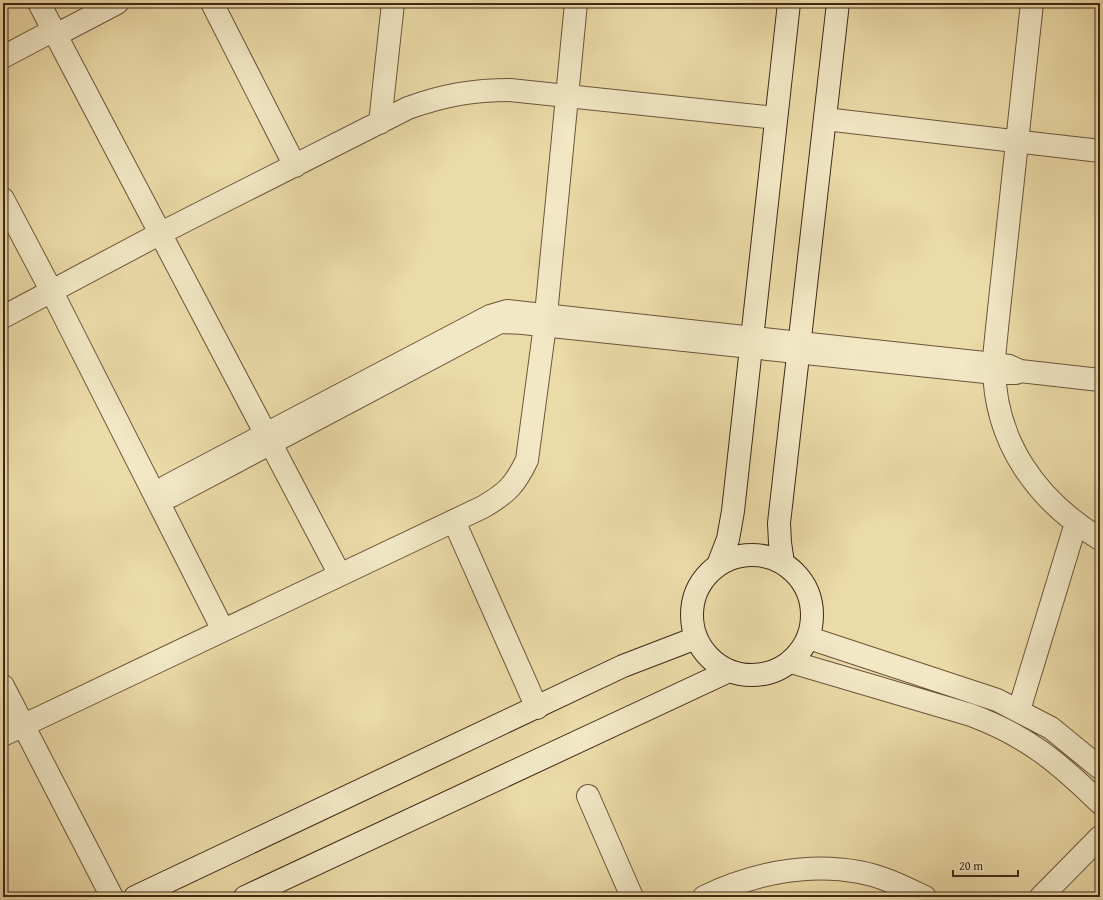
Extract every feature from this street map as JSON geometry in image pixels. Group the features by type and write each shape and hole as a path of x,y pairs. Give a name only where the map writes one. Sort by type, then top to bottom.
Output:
{"street":[{"path":"40,3 340,575"},
{"path":"54,30 96,3"},
{"path":"3,57 54,30 117,3"},
{"path":"212,3 299,164"},
{"path":"223,3 299,164"},
{"path":"385,120 394,3"},
{"path":"385,120 403,3"},
{"path":"3,735 460,518 502,496 517,480 527,460 545,321 576,3"},
{"path":"718,566 728,539 732,518 789,3"},
{"path":"783,563 779,522 838,3"},
{"path":"1023,712 1087,530 1037,485 1019,462 1006,434 999,404 994,368 1032,3"},
{"path":"3,317 161,233 408,108 433,99 464,92 510,90 776,118"},
{"path":"825,119 1100,151"},
{"path":"3,199 47,294 220,632"},
{"path":"3,223 47,294"},
{"path":"269,438 490,316 507,311 545,321 994,368 1009,366 1020,371 1100,380"},
{"path":"460,518 543,706"},
{"path":"750,555 767,557 783,563 804,583 810,596 813,610 809,638 801,651 791,662 777,671 761,675 744,676 729,671 715,663 707,656 696,638 692,622 692,605 697,590 706,576 718,566 733,558 750,555"},
{"path":"135,897 647,656 696,638"},
{"path":"809,638 976,692 1023,712 1073,745 1100,768"},
{"path":"791,662 971,715 995,724 1040,749 1061,766 1100,803"},
{"path":"245,897 729,671"},
{"path":"3,686 112,897"},
{"path":"588,796 632,897"},
{"path":"1041,897 1100,837"},
{"path":"704,897 748,879 803,869 832,869 860,872 897,883 925,897"}]}
